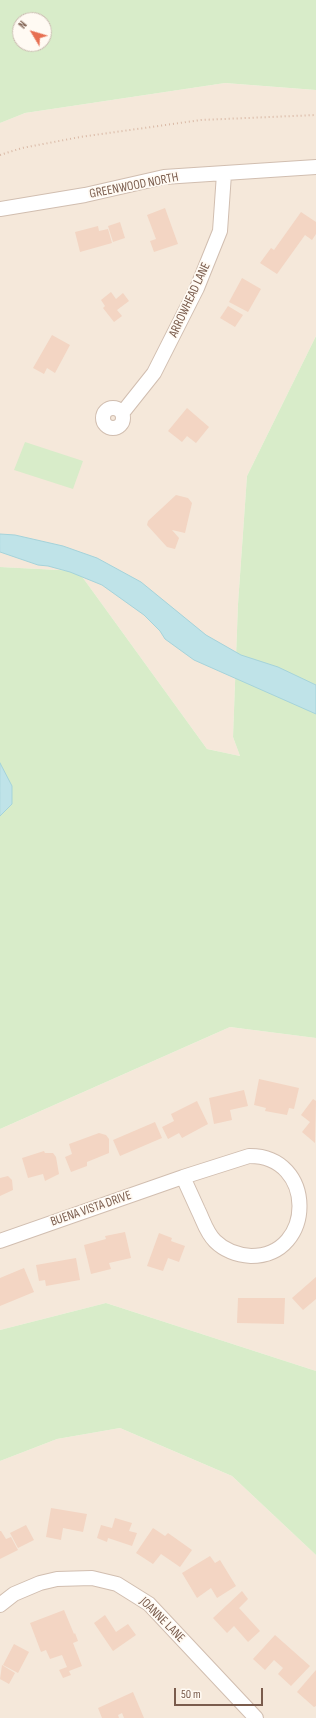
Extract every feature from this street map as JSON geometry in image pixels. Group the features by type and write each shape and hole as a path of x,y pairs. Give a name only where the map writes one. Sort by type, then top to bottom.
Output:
{"street":[{"name":"GREENWOOD NORTH","path":"0,209 85,195 164,178 316,167"},
{"name":"ARROWHEAD LANE","path":"123,412 154,373 200,282 220,231 224,174"},
{"name":"BUENA VISTA DRIVE","path":"0,1241 183,1177 238,1158 259,1156 270,1158 288,1169 300,1185 304,1206 301,1224 287,1242 278,1249 257,1256 235,1253 225,1249 208,1234 183,1177"},
{"name":"JOANNE LANE","path":"0,1605 14,1594 40,1583 57,1579 92,1578 117,1584 149,1604 248,1716"}],"path":[{"path":"0,156 22,148 80,137 201,120 316,115"}],"shaded area":[{"path":"225,83 316,90 316,336 247,476 238,604 233,737 240,756 207,749 78,571 0,567 0,123 25,113"},
{"path":"230,1027 316,1038 316,1371 106,1303 0,1330 0,1129"},
{"path":"120,1428 232,1476 316,1555 316,1718 0,1718 0,1461 57,1439"}],"green space":[{"path":"0,0 316,0 316,90 225,83 25,113 0,123"},
{"path":"316,336 316,1038 230,1027 0,1129 0,567 78,571 207,749 240,756 233,737 238,604 247,476"},
{"path":"25,442 83,461 73,489 14,470"},
{"path":"106,1303 316,1371 316,1555 232,1476 120,1428 57,1439 0,1461 0,1330"}],"water":[{"path":"0,534 15,535 63,546 97,558 141,582 206,635 241,655 278,667 316,685 316,714 194,660 165,639 160,631 144,615 102,585 70,572 38,565 0,552"},
{"path":"0,763 12,786 12,804 0,816"}],"building":[{"path":"165,208 178,244 154,252 150,241 156,239 147,215"},
{"path":"301,212 316,222 316,234 312,240 305,235 277,274 260,263 271,248 274,250"},
{"path":"120,222 125,238 113,242 108,226"},
{"path":"98,226 99,231 108,229 112,243 80,252 75,232"},
{"path":"242,278 261,289 248,312 229,302"},
{"path":"111,292 116,299 123,293 129,301 117,310 122,316 114,322 103,308 105,306 101,300"},
{"path":"228,306 243,315 235,327 220,318"},
{"path":"52,335 70,345 55,373 47,368 44,374 33,368"},
{"path":"187,408 209,427 196,443 187,436 182,442 168,431"},
{"path":"176,495 188,498 192,503 185,533 172,530 179,538 175,549 167,547 147,525 148,521"},
{"path":"259,1079 299,1088 294,1109 289,1108 287,1115 265,1111 266,1108 254,1105"},
{"path":"244,1090 248,1106 230,1110 232,1120 214,1124 209,1098"},
{"path":"313,1099 316,1101 315,1143 302,1132 310,1122 301,1115"},
{"path":"197,1101 208,1124 182,1138 179,1133 168,1139 162,1127 174,1121 171,1114"},
{"path":"155,1122 162,1138 120,1156 113,1140"},
{"path":"99,1133 106,1135 109,1139 109,1153 87,1162 87,1166 71,1172 65,1157 72,1154 69,1144"},
{"path":"44,1151 45,1153 53,1153 56,1157 59,1174 45,1181 43,1174 28,1178 22,1158"},
{"path":"8,1176 12,1180 13,1190 0,1196 0,1178"},
{"path":"125,1232 131,1258 109,1263 111,1269 91,1274 84,1245 106,1239 105,1236"},
{"path":"159,1233 172,1238 171,1241 185,1246 179,1262 168,1258 163,1271 147,1266"},
{"path":"76,1258 80,1280 46,1286 45,1280 39,1281 36,1265"},
{"path":"24,1268 34,1292 0,1306 0,1278"},
{"path":"316,1277 316,1299 303,1310 292,1298"},
{"path":"238,1298 285,1298 284,1324 237,1323"},
{"path":"51,1508 87,1514 83,1532 63,1528 61,1540 46,1537"},
{"path":"115,1518 132,1523 129,1531 137,1533 132,1546 108,1538 107,1542 97,1538 101,1525 112,1528"},
{"path":"26,1525 34,1540 18,1548 10,1533"},
{"path":"153,1528 165,1536 168,1533 192,1550 180,1567 161,1554 153,1564 136,1553"},
{"path":"0,1531 6,1539 11,1537 18,1550 0,1559"},
{"path":"210,1556 215,1563 220,1560 236,1586 217,1598 211,1588 197,1598 182,1573"},
{"path":"242,1591 248,1599 239,1608 260,1631 248,1642 234,1626 227,1633 213,1618"},
{"path":"64,1610 78,1641 73,1643 82,1666 69,1671 71,1675 63,1678 59,1670 67,1667 62,1655 50,1659 46,1650 41,1652 30,1623"},
{"path":"105,1615 116,1632 128,1624 136,1635 113,1651 94,1623"},
{"path":"275,1635 310,1666 291,1686 278,1674 283,1668 274,1660 265,1670 253,1659"},
{"path":"14,1644 29,1652 18,1673 3,1665"},
{"path":"2,1665 15,1673 9,1684 0,1679"},
{"path":"316,1670 316,1706 314,1707 297,1692"},
{"path":"133,1692 144,1718 124,1718 122,1713 118,1715 119,1718 102,1718 98,1708"}]}
